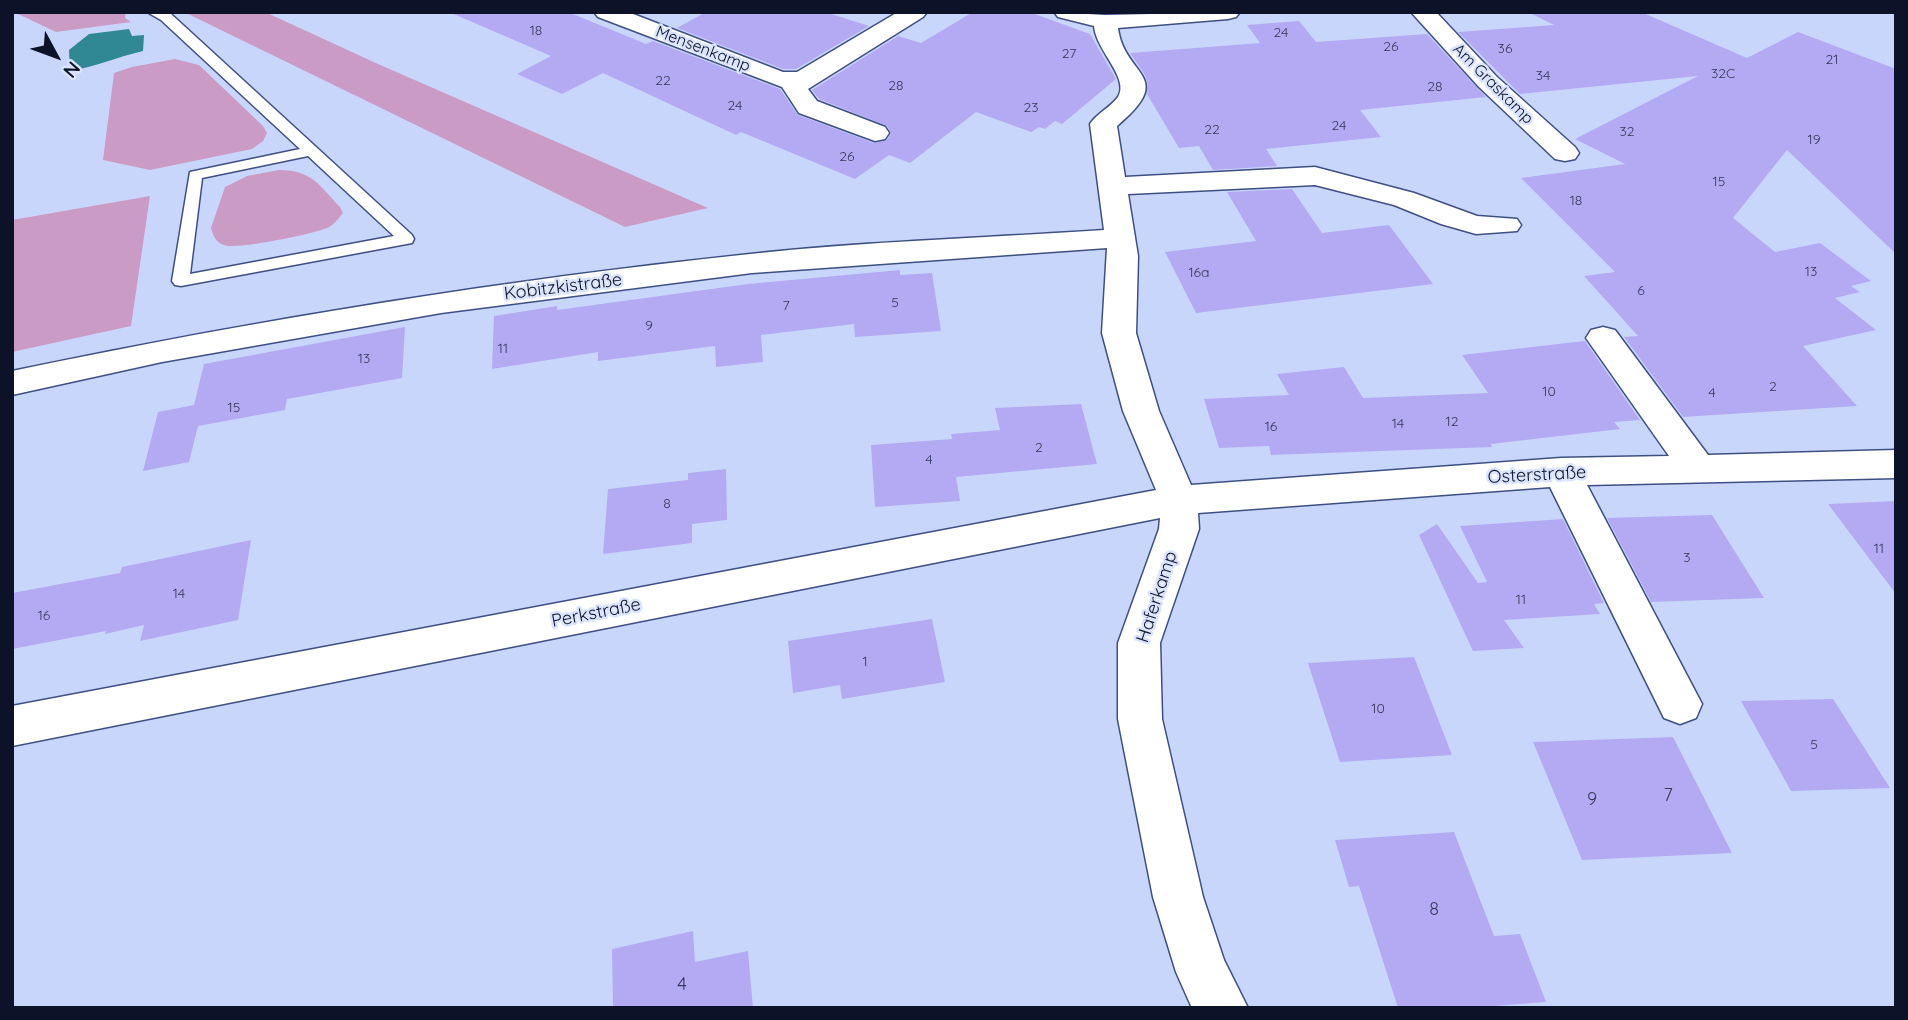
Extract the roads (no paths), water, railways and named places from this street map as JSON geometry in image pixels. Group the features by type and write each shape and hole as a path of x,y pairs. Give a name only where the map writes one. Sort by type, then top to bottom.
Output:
{"street":[{"name":"Mensenkamp","path":"606,12 779,79 802,80"},
{"path":"875,133 808,107 794,88 802,80 915,12"},
{"path":"1066,12 1105,22 1228,12"},
{"name":"Am Graskamp","path":"1423,12 1488,82 1565,153"},
{"name":"Haferkamp","path":"1105,22 1108,42 1128,67 1133,83 1133,93 1128,102 1103,124 1122,256 1119,333 1141,411 1179,500 1179,529 1139,643 1140,719 1178,897 1202,972 1221,1008"},
{"path":"1113,186 1315,176 1404,199 1476,225 1506,225"},
{"name":"Kobitzkistraße","path":"12,383 162,351 441,303 752,263 1120,238"},
{"path":"1602,338 1699,470"},
{"name":"Osterstraße","path":"1179,500 1561,472 1896,464"},
{"path":"1561,472 1680,704"},
{"name":"Perkstraße","path":"12,726 1179,500"}],"lane":[{"path":"153,12 166,17 311,151 406,239 181,281 195,175 311,151"}]}
